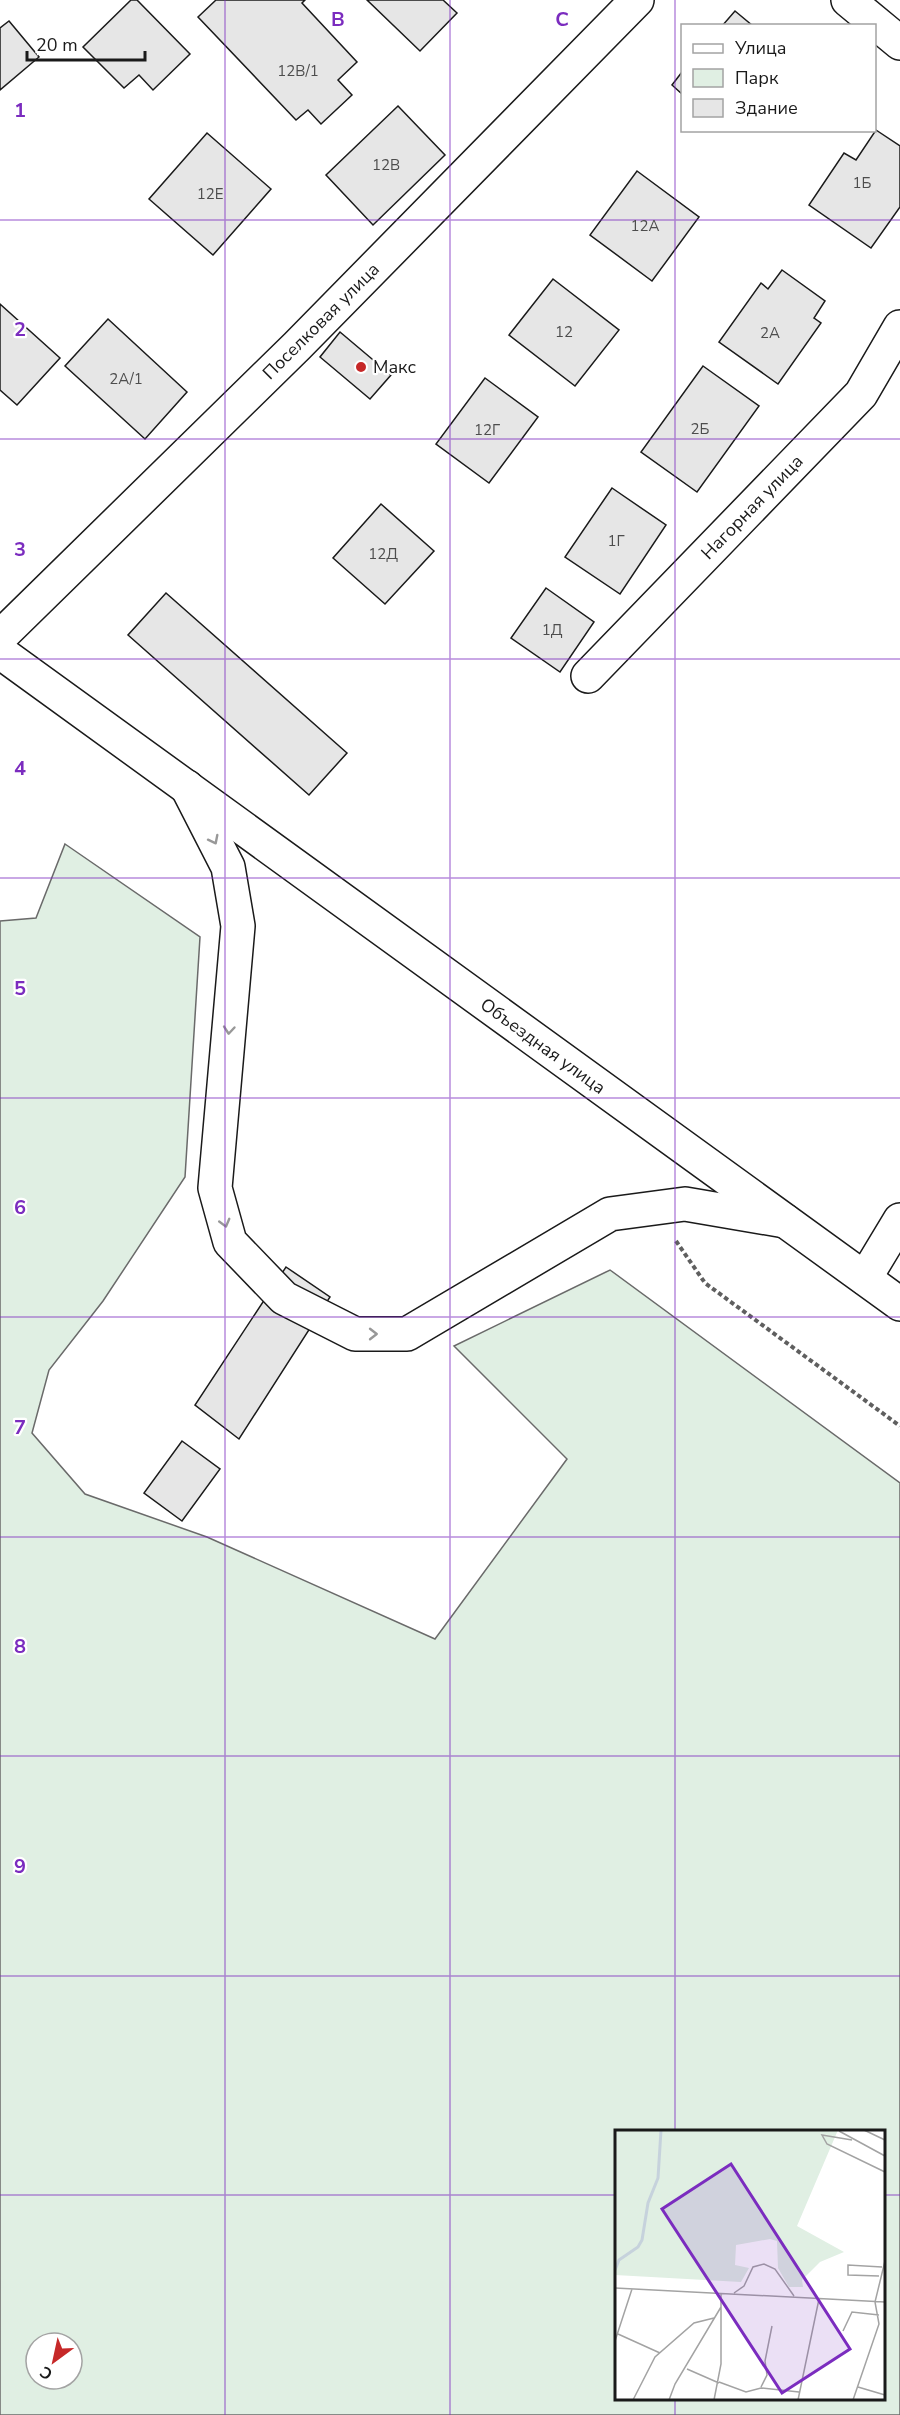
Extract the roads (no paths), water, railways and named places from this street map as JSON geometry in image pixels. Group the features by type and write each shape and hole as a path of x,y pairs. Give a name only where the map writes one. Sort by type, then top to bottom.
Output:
{"street":[{"name":"Поселковая улица","path":"0,637 297,346 637,0"},
{"path":"848,0 900,43"},
{"name":"Нагорная улица","path":"588,676 861,394 900,327"},
{"name":"Объездная улица","path":"0,652 900,1304"},
{"path":"187,787 228,867 238,926 215,1188 230,1242 284,1298 355,1334 407,1334 610,1214 685,1204 785,1221"},
{"path":"865,1278 900,1220"}],"place":[{"name":"Макс","path":"361,367"}]}
